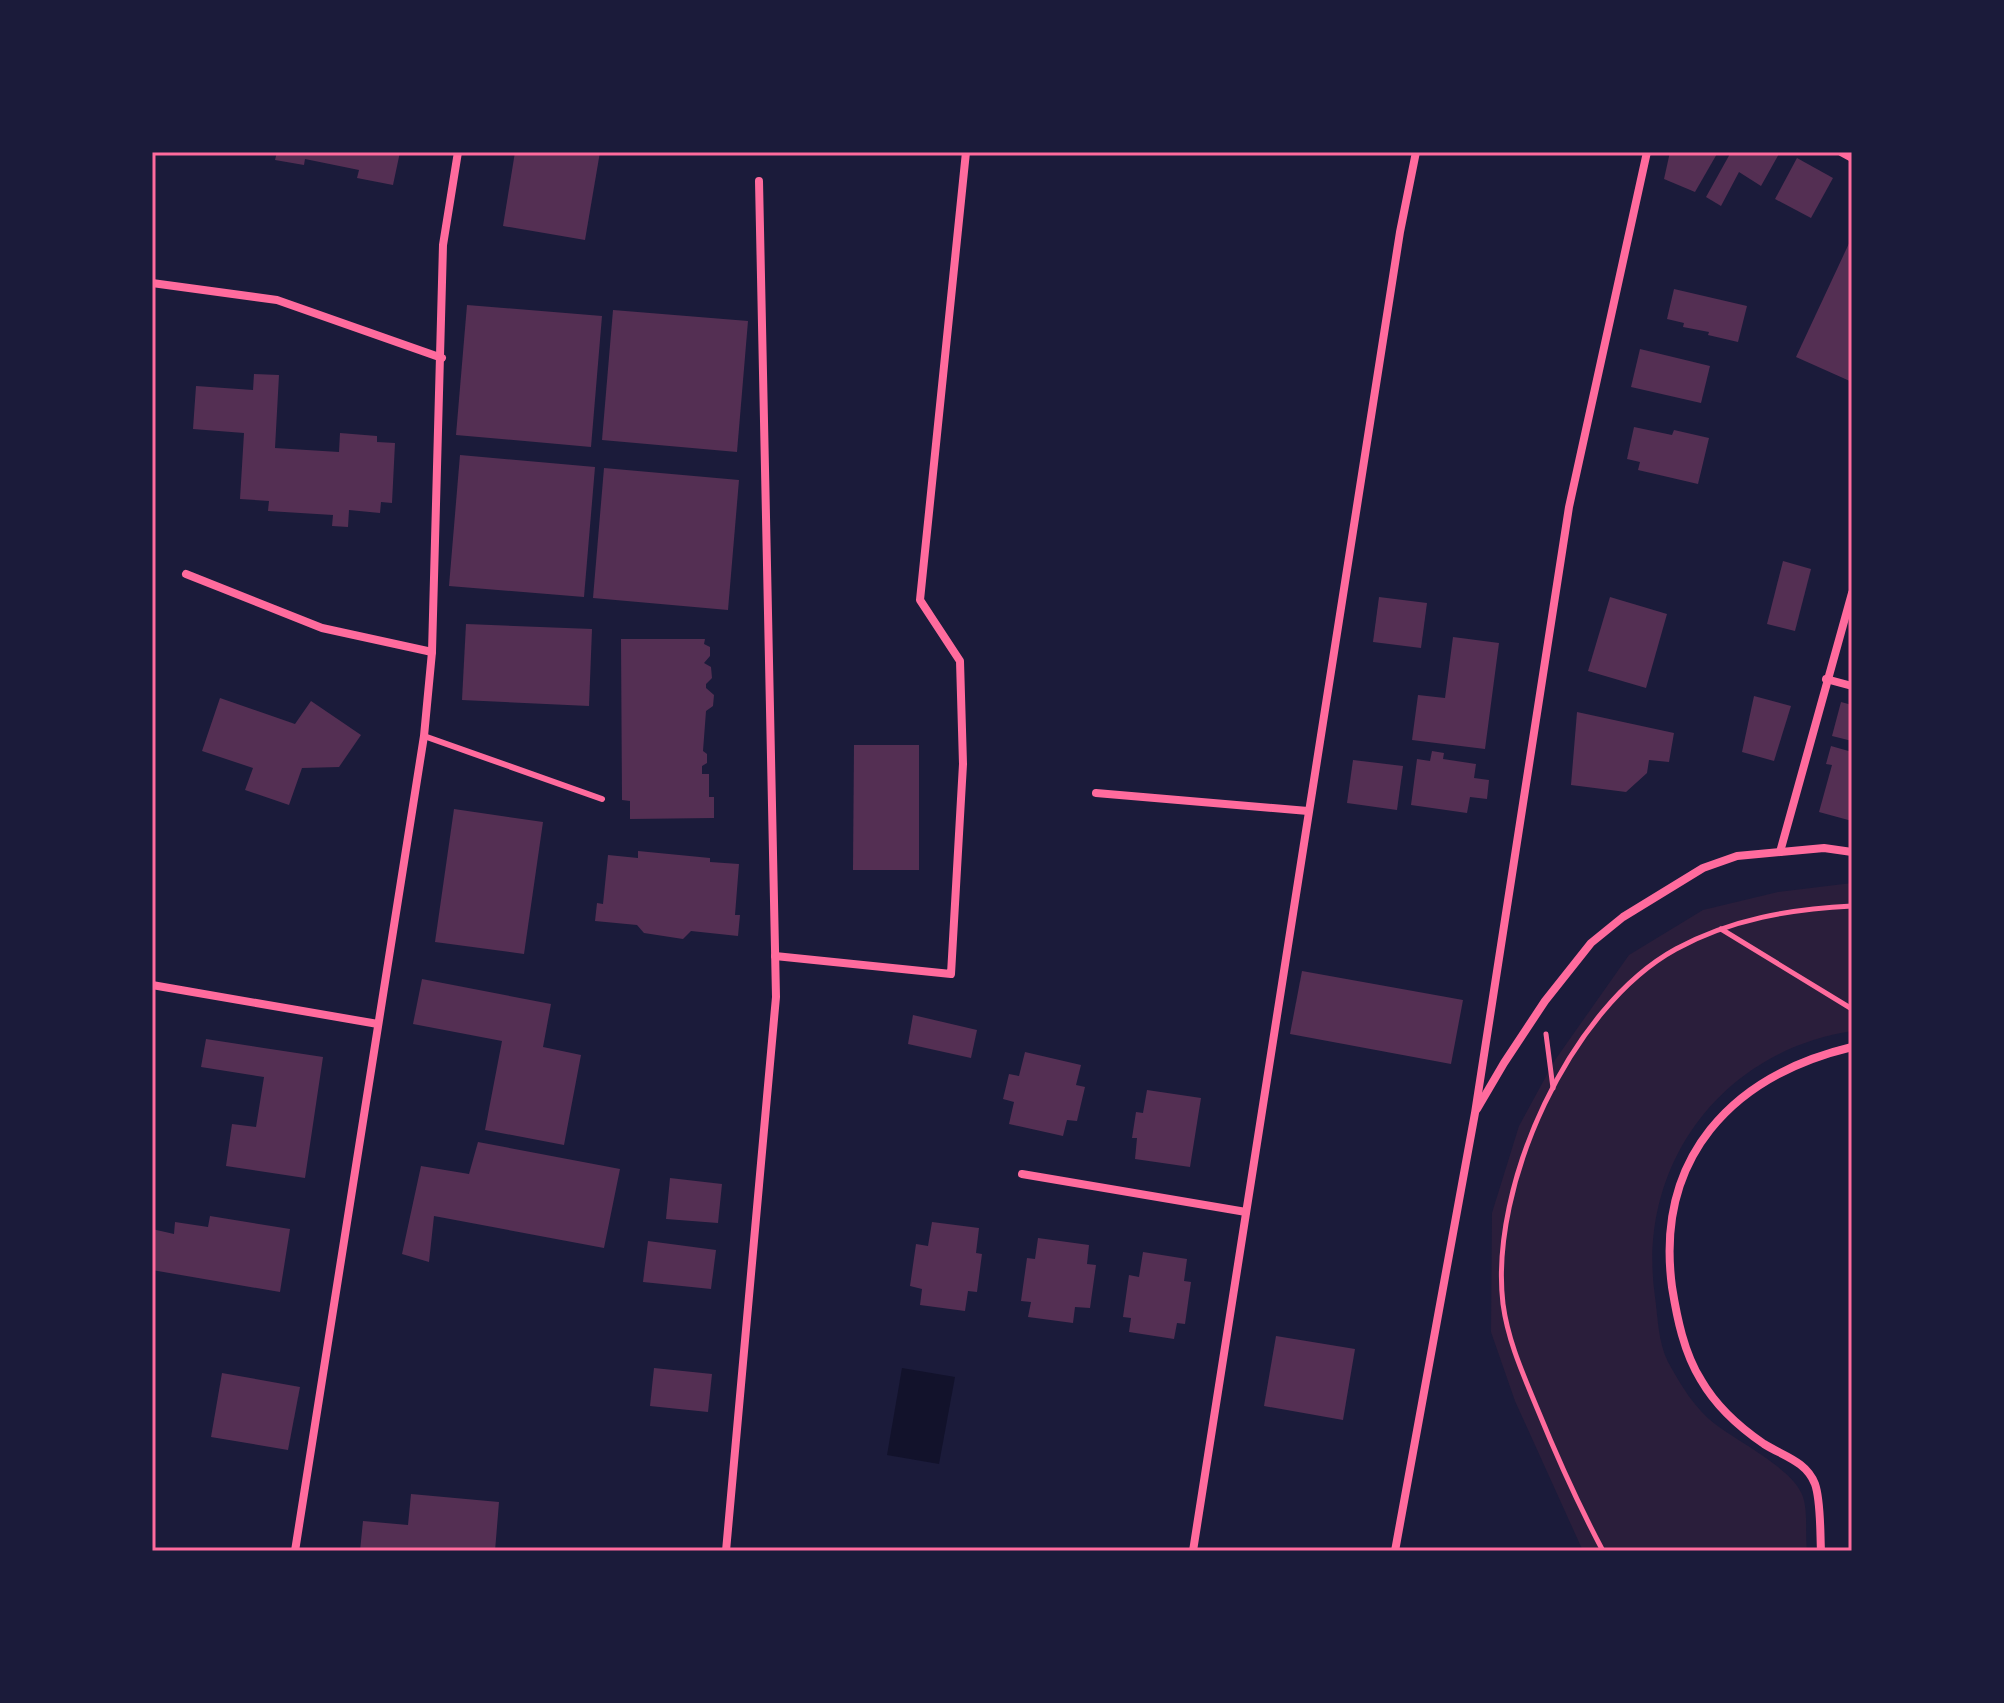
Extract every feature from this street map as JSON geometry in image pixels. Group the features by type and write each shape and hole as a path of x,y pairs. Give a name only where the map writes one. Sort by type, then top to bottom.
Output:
{"street":[{"path":"295,1551 424,736 432,652 443,245 458,152"},
{"path":"775,956 951,974 963,764 960,661 920,600 966,152"},
{"path":"1193,1551 1400,232 1416,152"},
{"path":"1395,1551 1475,1113 1569,507 1647,152"},
{"path":"1841,152 1852,158"},
{"path":"726,1551 776,997 759,181"},
{"path":"152,283 277,300 442,358"},
{"path":"186,574 322,628 432,652"},
{"path":"1780,852 1852,593"},
{"path":"1826,679 1852,686"},
{"path":"1096,793 1308,811"},
{"path":"1475,1113 1533,1020 1591,943 1623,917 1703,868 1737,856 1824,848 1852,852"},
{"path":"152,985 378,1024"},
{"path":"1821,1551 1816,1486 1804,1466 1764,1443 1722,1409 1699,1378 1686,1347 1675,1306 1669,1231 1676,1196 1689,1162 1709,1131 1737,1102 1762,1081 1792,1065 1852,1047"},
{"path":"1022,1174 1246,1212"}],"lane":[{"path":"424,736 602,799"}],"path":[{"path":"1603,1551 1572,1492 1510,1338 1502,1293 1503,1245 1516,1176 1553,1088 1590,1030 1646,969 1675,950 1720,928 1803,910 1852,906"},
{"path":"1720,928 1852,1009"},
{"path":"1533,1020 1545,1030 1553,1088"}],"shaded area":[{"path":"1852,883 1852,1031 1805,1043 1763,1063 1727,1089 1697,1122 1674,1161 1659,1203 1653,1249 1659,1330 1668,1362 1688,1396 1708,1418 1777,1466 1798,1487 1805,1503 1807,1551 1583,1551 1515,1401 1491,1332 1492,1213 1519,1126 1555,1060 1629,955 1703,910 1778,892"},
{"path":"902,1368 955,1377 939,1464 887,1455"}],"building":[{"path":"277,152 400,152 393,185 357,178 359,170 305,159 304,165 275,160"},
{"path":"515,152 600,152 585,240 503,226"},
{"path":"1670,152 1718,152 1695,192 1664,179"},
{"path":"1731,152 1780,152 1761,186 1739,172 1721,206 1706,197"},
{"path":"1797,158 1833,178 1811,218 1775,199"},
{"path":"1852,237 1852,382 1796,357"},
{"path":"1674,289 1747,306 1738,342 1683,327 1684,323 1667,319"},
{"path":"467,305 602,316 591,447 456,435"},
{"path":"613,310 748,321 737,452 602,440"},
{"path":"1640,349 1710,366 1701,403 1631,387"},
{"path":"254,374 279,375 275,448 339,452 340,433 377,436 377,442 395,443 392,503 381,502 380,513 349,510 348,527 332,526 333,515 268,511 269,501 240,499 244,433 193,429 196,386 253,390"},
{"path":"1634,427 1672,435 1674,430 1709,438 1698,484 1638,470 1640,462 1627,459"},
{"path":"460,455 595,467 584,597 449,586"},
{"path":"604,468 739,480 728,610 593,598"},
{"path":"1783,561 1811,569 1795,631 1767,624"},
{"path":"1379,597 1427,603 1421,648 1373,642"},
{"path":"1610,597 1667,614 1646,688 1588,671"},
{"path":"466,624 592,629 589,706 462,700"},
{"path":"1453,637 1499,643 1485,749 1412,740 1418,695 1445,698"},
{"path":"621,639 705,639 704,644 710,647 710,656 704,663 711,667 712,678 706,688 714,695 713,706 706,711 703,751 707,754 707,763 702,766 702,774 709,774 709,797 714,797 714,818 630,819 630,801 622,800"},
{"path":"1754,696 1791,706 1774,761 1742,752"},
{"path":"220,698 295,724 311,701 361,735 339,767 302,768 289,805 245,790 253,768 202,751"},
{"path":"1841,702 1852,705 1852,741 1832,736"},
{"path":"1577,712 1674,733 1669,762 1649,760 1647,773 1626,792 1571,785"},
{"path":"854,745 919,745 919,870 853,870"},
{"path":"1831,746 1852,752 1852,821 1819,812 1832,765 1826,764"},
{"path":"1432,751 1444,753 1443,759 1476,764 1474,778 1489,780 1487,799 1470,797 1467,813 1411,805 1417,759 1430,761"},
{"path":"1353,760 1403,766 1397,810 1347,803"},
{"path":"454,809 543,822 524,954 435,942"},
{"path":"638,851 739,864 735,915 740,915 738,936 691,931 683,939 644,933 637,925 595,921 597,903 603,904 608,855 638,858"},
{"path":"1302,971 1463,1000 1451,1064 1290,1034"},
{"path":"422,979 551,1004 543,1047 581,1055 564,1145 485,1130 502,1041 413,1024"},
{"path":"913,1015 977,1030 971,1058 908,1044"},
{"path":"206,1039 323,1057 305,1178 226,1166 232,1124 256,1127 264,1077 201,1067"},
{"path":"1025,1052 1081,1065 1076,1085 1085,1087 1077,1121 1067,1120 1063,1136 1009,1124 1014,1102 1003,1099 1009,1074 1019,1076"},
{"path":"1147,1090 1201,1098 1190,1167 1135,1159 1137,1138 1132,1138 1136,1112 1143,1113"},
{"path":"478,1142 620,1169 604,1248 434,1216 429,1262 402,1254 421,1166 469,1174"},
{"path":"670,1178 722,1184 718,1223 666,1219"},
{"path":"210,1216 290,1229 280,1292 152,1270 152,1229 174,1234 175,1222 208,1227"},
{"path":"932,1222 979,1228 976,1253 982,1254 977,1292 968,1291 965,1311 920,1305 922,1289 910,1286 916,1244 928,1246"},
{"path":"1038,1238 1089,1245 1087,1264 1096,1265 1090,1308 1075,1307 1073,1323 1028,1317 1031,1302 1021,1301 1027,1258 1035,1259"},
{"path":"648,1241 716,1250 711,1289 643,1282"},
{"path":"1143,1252 1187,1259 1184,1281 1191,1282 1185,1324 1177,1323 1174,1339 1129,1332 1131,1318 1123,1317 1129,1275 1139,1277"},
{"path":"1276,1336 1355,1349 1343,1420 1264,1406"},
{"path":"654,1368 712,1374 708,1412 650,1406"},
{"path":"222,1373 300,1387 288,1450 211,1437"},
{"path":"411,1494 499,1502 495,1551 360,1551 363,1521 408,1525"}]}
